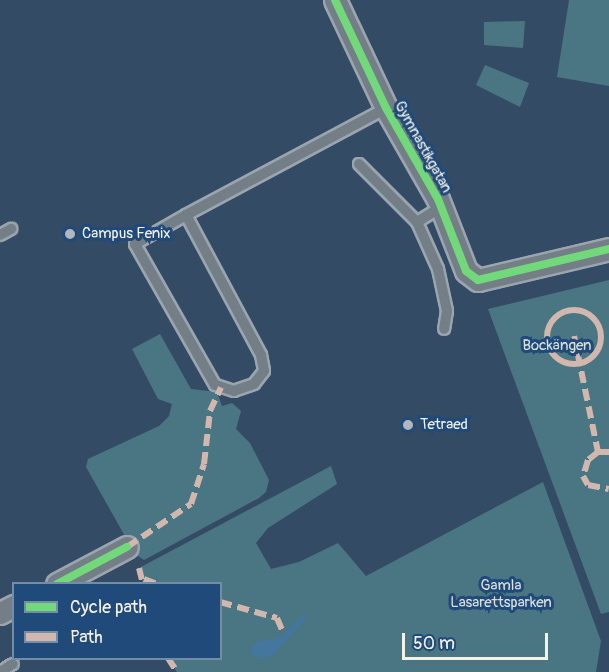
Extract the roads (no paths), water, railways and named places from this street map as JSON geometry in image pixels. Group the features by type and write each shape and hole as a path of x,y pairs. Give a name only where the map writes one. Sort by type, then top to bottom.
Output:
{"street":[{"name":"Gymnastikgatan","path":"334,0 386,108 441,207 466,271 478,280 609,249"},
{"path":"61,582 128,547"}],"lane":[{"path":"186,215 261,355 264,371 254,384 234,391 215,385 135,244 186,215 386,108"},
{"path":"359,164 417,222 438,269 447,311 444,329"},
{"path":"417,222 441,207"},
{"path":"0,235 11,229"},
{"path":"0,672 13,664"}],"place":[{"name":"Campus Fenix","path":"70,234"},
{"name":"Tetraed","path":"408,425"}],"park label":[{"name":"Bockängen","path":"557,346"},
{"name":"Gamla Lasarettsparken","path":"501,594"}]}
